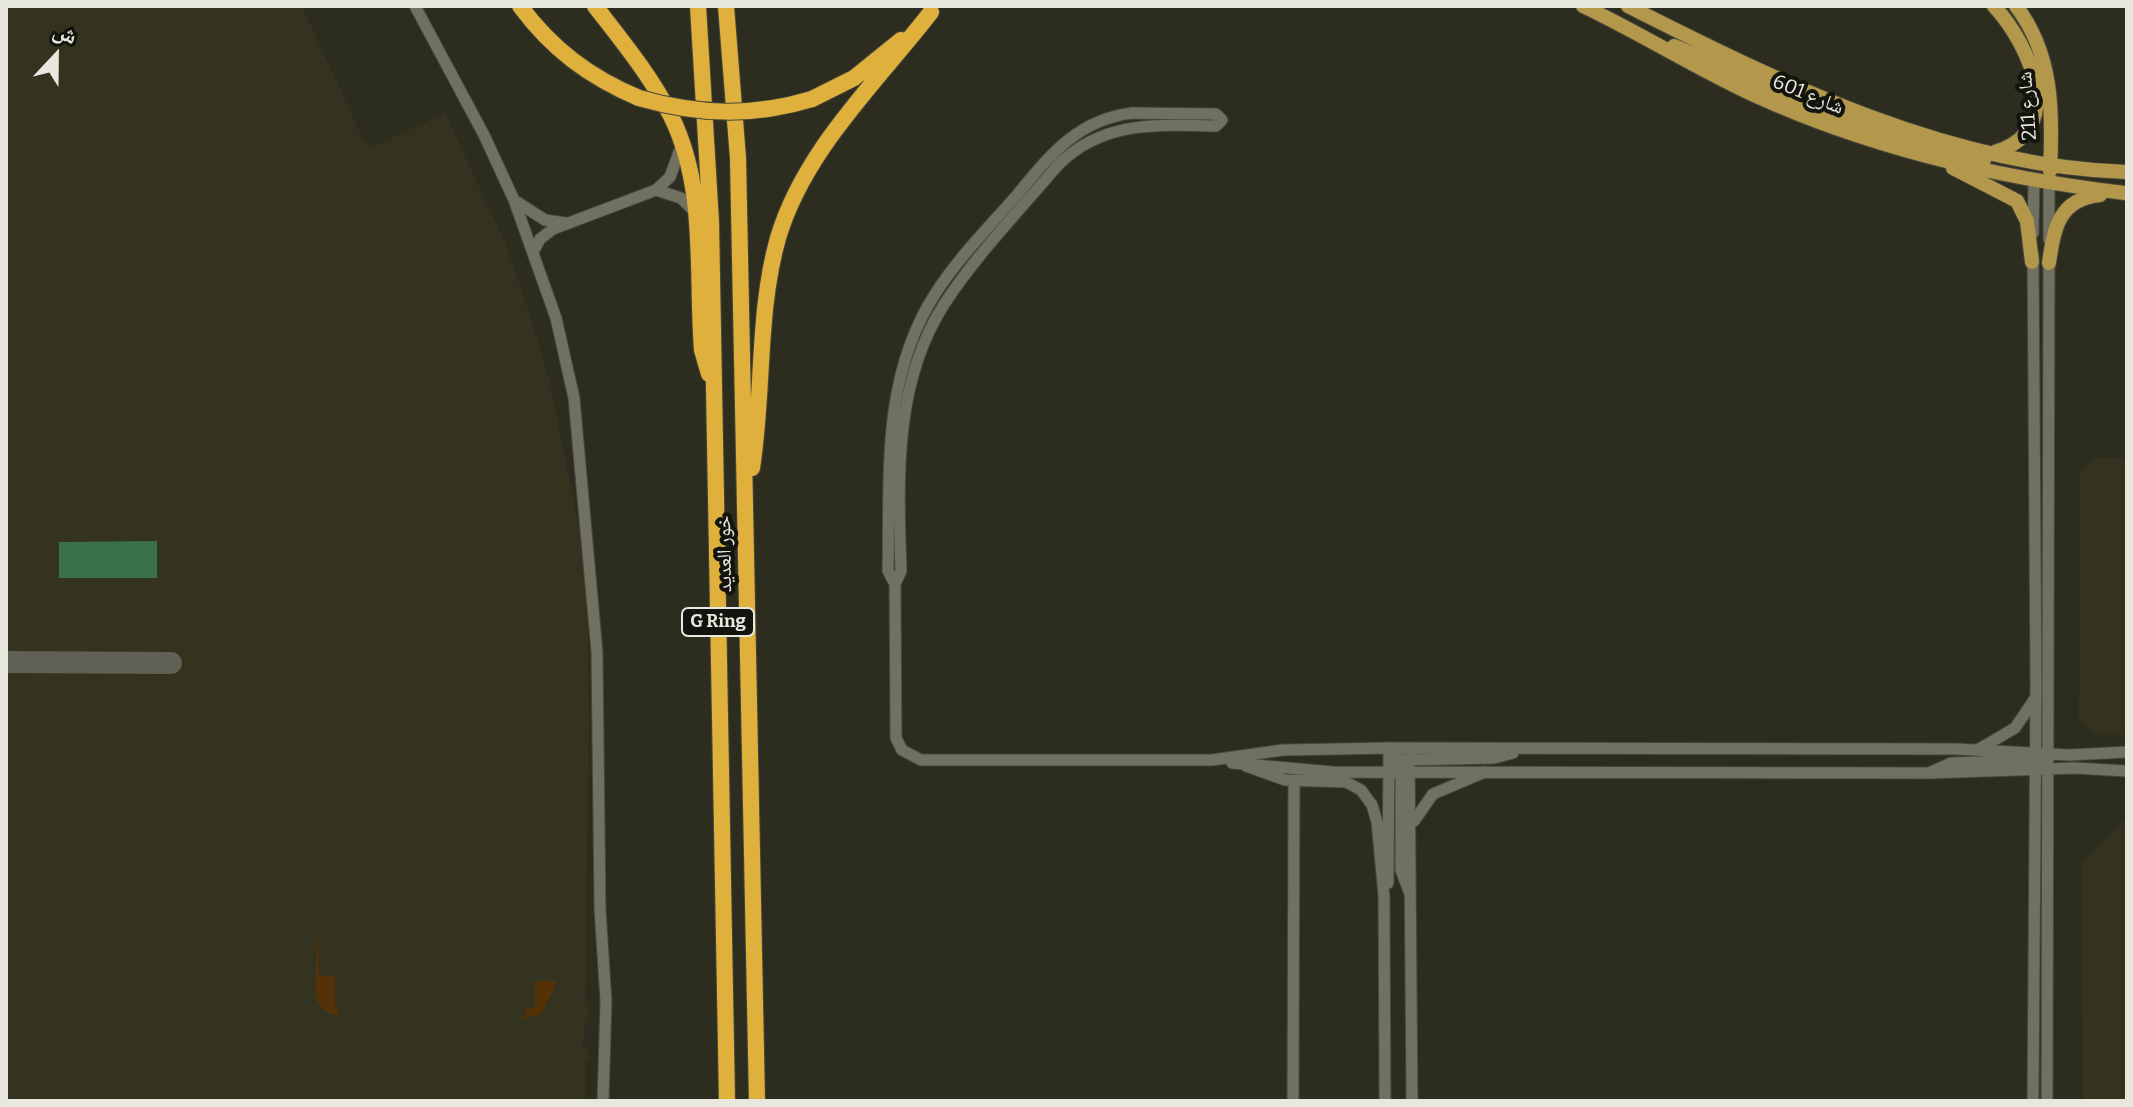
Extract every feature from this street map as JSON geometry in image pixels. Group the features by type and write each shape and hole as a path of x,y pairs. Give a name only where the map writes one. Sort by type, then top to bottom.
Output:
{"highway":[{"path":"520,6 558,50 581,68 639,98 682,110 746,113 812,99 875,62 934,9"},
{"path":"595,6 657,90 682,144 693,184 702,350 715,386"},
{"name":"خور العديد","path":"698,6 708,144 715,386 727,1101"},
{"name":"خور العديد","path":"726,6 738,158 757,1101"},
{"path":"744,517 756,439 767,298 786,216 826,143 934,9"}],"main road":[{"name":"شارع 601","path":"1583,6 1780,106 1938,160 2046,174"},
{"name":"شارع 601","path":"1628,6 1804,91 1886,121 1995,152 2046,174"},
{"name":"شارع 211","path":"1994,6 2021,43 2031,68 2036,97 2033,120 2025,136 1995,152"},
{"name":"شارع 211","path":"2016,6 2037,40 2046,64 2046,174"},
{"path":"1642,34 1689,51 1794,100 1885,133 2014,166 2035,168 2046,174 2126,194"},
{"path":"1938,160 2017,201 2027,221 2032,262"},
{"path":"2046,174 2095,176 2124,172"},
{"path":"2049,263 2055,230 2065,208 2084,197 2126,194"}],"street":[{"path":"415,6 479,125 514,200 556,318 574,398 593,582 600,909 606,1001 603,1101"},
{"path":"895,584 888,571 892,413 911,341 936,292 1054,151 1077,132 1120,115 1219,115 1221,123 1216,126 1132,127 1104,133 1079,147 1058,165 944,303 917,359 904,410 901,571 895,584 895,731 898,744 908,755 928,760 1212,760 1324,772 1494,758 1520,749 1978,750 2034,762 2047,771 2075,768 2127,771"},
{"path":"534,250 547,233 656,190 670,177 682,144"},
{"path":"2033,1101 2036,696 2032,262 2046,174"},
{"path":"2046,174 2049,263 2047,1101"},
{"path":"656,190 681,198 695,212"},
{"path":"514,200 545,220 571,223"},
{"path":"1978,750 2015,728 2036,696"},
{"path":"1212,760 1283,750 1389,748 1403,764 1412,829 1412,1101"},
{"path":"1389,748 1403,764 1401,870 1413,898"},
{"path":"1403,764 1486,771 1930,773 2034,762 2048,753 2127,752"},
{"path":"1242,764 1267,775 1294,781 1337,780 1354,785 1368,797 1377,822 1384,896 1385,1101"},
{"path":"1384,896 1403,764"},
{"path":"1412,829 1421,806 1433,794 1486,771"},
{"path":"1293,1101 1294,781"},
{"path":"2032,929 2039,931 2042,938 2041,1012 2046,1036"}],"shaded area":[{"path":"6,6 302,6 364,141 374,146 445,113 506,244 531,318 550,381 580,532 588,621 589,730 585,1006 588,1006 589,1017 585,1018 583,1048 588,1049 589,1059 585,1060 585,1101 6,1101"},
{"path":"2095,458 2127,458 2127,735 2095,735 2079,720 2080,472"},
{"path":"157,541 157,578 59,578 59,542"},
{"path":"2127,817 2127,1101 2083,1101 2082,863"},
{"path":"318,923 319,976 335,976 335,1005 340,1016 324,1010 315,995 320,993 315,992"},
{"path":"535,981 558,981 541,1014 523,1019 526,1009 535,1008"}],"taxiway":[{"path":"6,662 171,663"}]}
